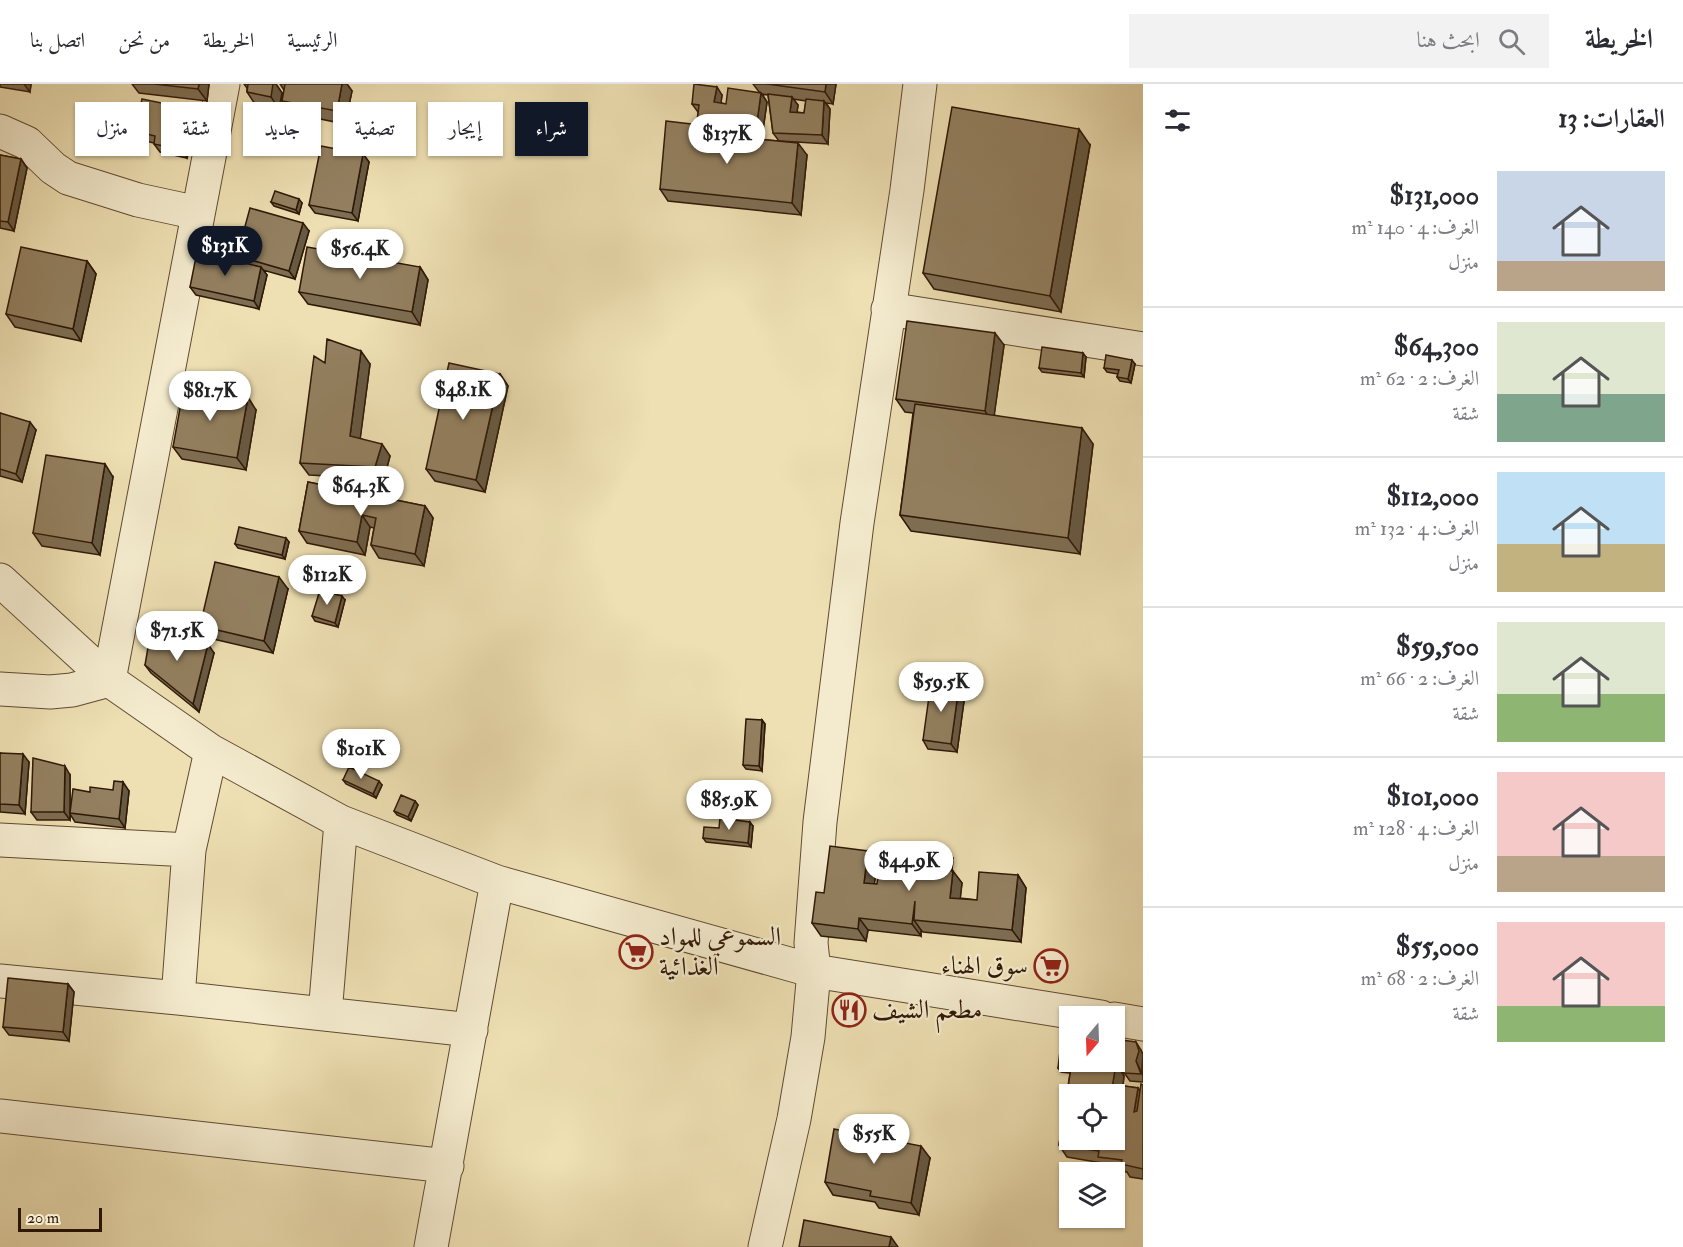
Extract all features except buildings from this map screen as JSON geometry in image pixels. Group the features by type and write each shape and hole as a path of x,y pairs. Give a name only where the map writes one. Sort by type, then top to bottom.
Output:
{"street":[{"path":"109,680 223,84"},
{"path":"765,1247 794,1119 808,1037 814,971 811,943 820,822 857,523 907,190 920,84"},
{"path":"0,131 27,143 53,168 68,178 138,200 198,213"},
{"path":"888,309 1143,349"},
{"path":"0,580 109,680 211,751 341,822 497,882 814,971 1059,1010"},
{"path":"0,689 50,692 72,690 109,680"},
{"path":"178,998 189,850 211,751"},
{"path":"325,1014 341,822"},
{"path":"0,840 189,850"},
{"path":"431,1247 497,882"},
{"path":"0,981 471,1030"},
{"path":"1125,1021 1143,1024"},
{"path":"0,1116 447,1166"}],"place":[{"name":"السموعي للمواد الغذائية","path":"636,952"},
{"name":"سوق الهناء","path":"1051,966"},
{"name":"مطعم الشيف","path":"849,1010"}]}
